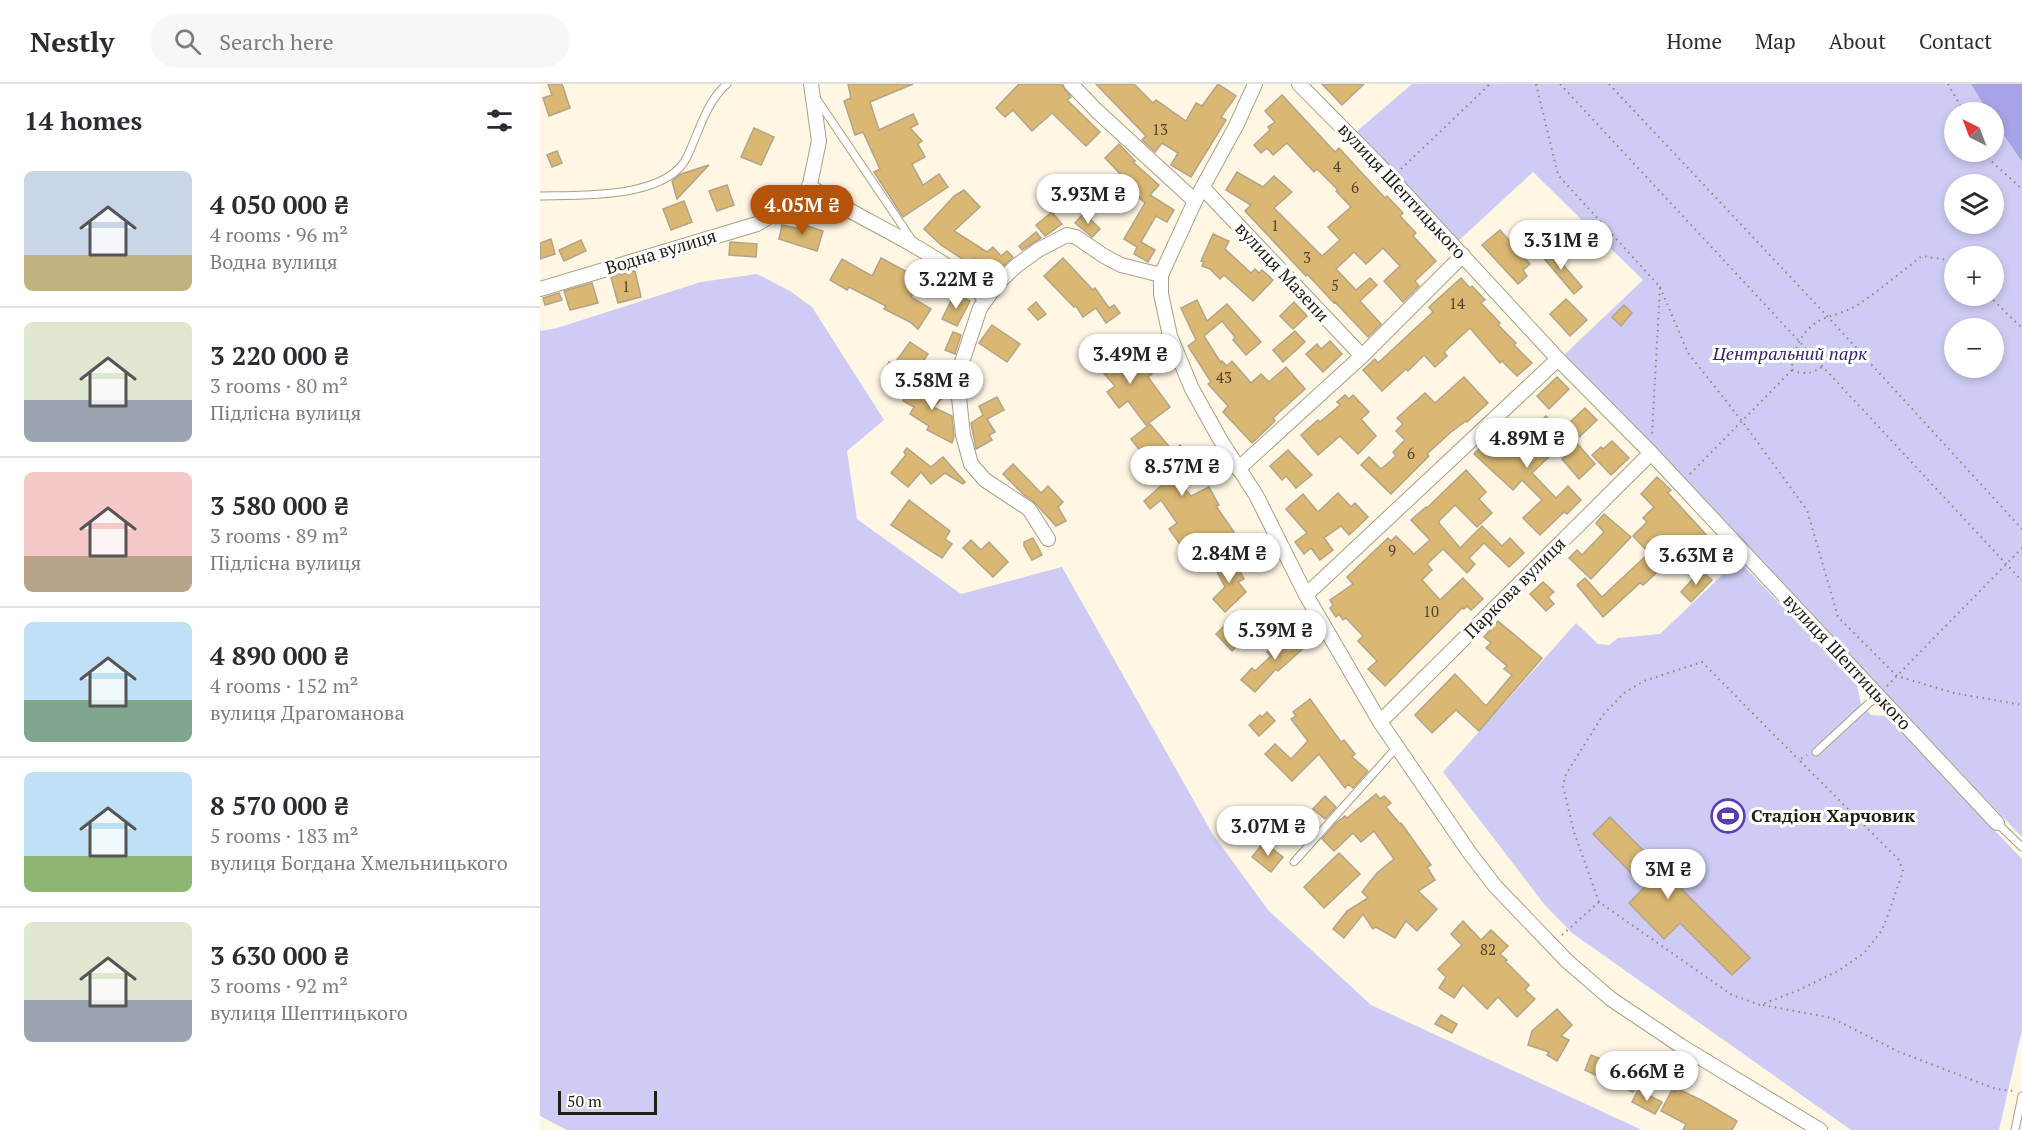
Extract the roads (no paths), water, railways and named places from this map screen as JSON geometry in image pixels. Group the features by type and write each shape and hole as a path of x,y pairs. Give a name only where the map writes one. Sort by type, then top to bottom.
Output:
{"street":[{"path":"1071,84 1195,201"},
{"path":"1255,84 1236,126 1195,201 1161,275 1161,294 1170,336 1192,389 1238,469 1256,495 1305,595 1380,722 1478,864 1551,945 1586,979 1636,1017 1820,1130"},
{"name":"вулиця Шептицького","path":"1299,84 1391,178 1557,359 1651,453 1879,694 1997,823"},
{"path":"811,88 819,141 809,188 915,245 968,281 985,300"},
{"name":"Водна вулиця","path":"540,289 757,224 805,194 809,188"},
{"name":"вулиця Мазепи","path":"1203,188 1362,356"},
{"path":"1048,539 1029,509 985,480 971,464 963,435 958,388 959,371 985,300 998,283 1016,266 1038,250 1067,235 1076,237 1121,265 1161,275"},
{"path":"1238,469 1362,356 1463,255"},
{"path":"1305,595 1557,359"},
{"name":"Паркова вулиця","path":"1380,722 1651,453"}],"lane":[{"path":"540,196 624,191 656,184 673,173 685,160 715,94 727,84"},
{"path":"811,88 915,245"},
{"path":"1816,752 1879,694"},
{"path":"1294,862 1397,747"},
{"path":"1997,823 2022,847"},
{"path":"2016,1130 2022,1096"}],"place":[{"name":"Стадіон Харчовик","path":"1728,816"}],"park label":[{"name":"Центральний парк","path":"1790,354"}]}
